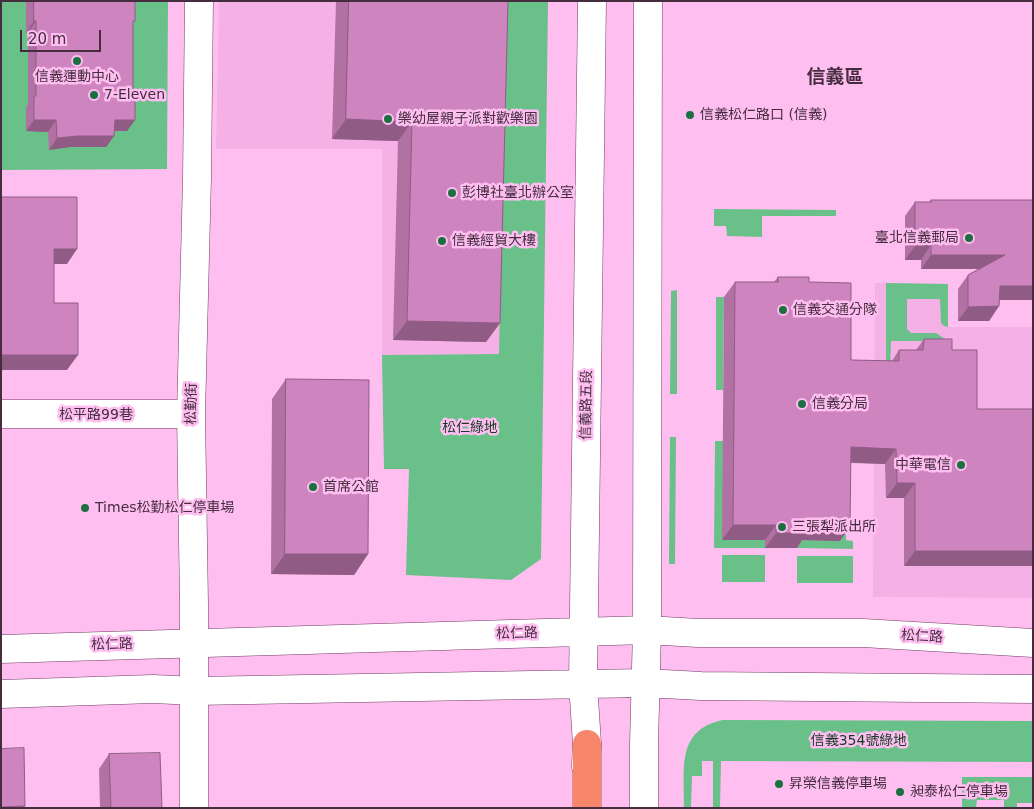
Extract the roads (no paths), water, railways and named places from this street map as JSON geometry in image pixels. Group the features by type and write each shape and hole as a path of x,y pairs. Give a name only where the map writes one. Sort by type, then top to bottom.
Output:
{"highway":[{"path":"587,808 588,744"}],"street":[{"name":"松勤街","path":"194,808 195,644 192,414 197,178 198,1"},
{"name":"信義路五段","path":"583,808 588,744 583,683 592,1"},
{"path":"644,808 647,630 648,1"},
{"name":"松平路99巷","path":"1,414 192,414"},
{"name":"松仁路","path":"1,649 647,630 698,633 863,633 1033,643"},
{"path":"1,694 153,689 194,691 583,683 1033,689"}],"place":[{"name":"信義運動中心","path":"77,61"},
{"name":"7-Eleven","path":"94,95"},
{"name":"信義松仁路口 (信義)","path":"690,115"},
{"name":"樂幼屋親子派對歡樂園","path":"388,119"},
{"name":"彭博社臺北辦公室","path":"452,193"},
{"name":"臺北信義郵局","path":"969,238"},
{"name":"信義經貿大樓","path":"442,241"},
{"name":"信義交通分隊","path":"783,310"},
{"name":"信義分局","path":"802,404"},
{"name":"中華電信","path":"961,465"},
{"name":"首席公館","path":"313,487"},
{"name":"Times松勤松仁停車場","path":"85,508"},
{"name":"三張犁派出所","path":"782,527"},
{"name":"昇榮信義停車場","path":"779,784"},
{"name":"昶泰松仁停車場","path":"900,792"}],"district":[{"name":"信義區","path":"835,78"}],"park label":[{"name":"松仁綠地","path":"470,428"},
{"name":"信義354號綠地","path":"859,741"}]}
